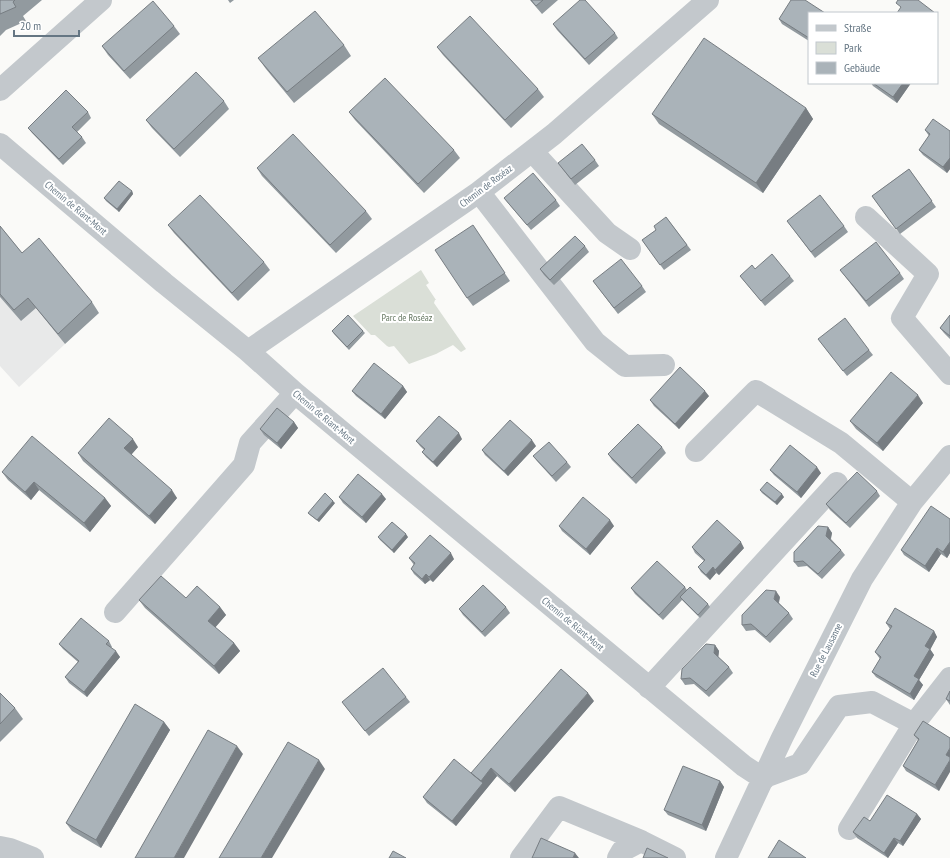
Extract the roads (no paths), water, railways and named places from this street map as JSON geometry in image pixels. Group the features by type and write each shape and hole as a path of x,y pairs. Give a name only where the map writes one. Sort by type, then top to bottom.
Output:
{"street":[{"path":"0,90 101,0"},
{"name":"Chemin de Roséaz","path":"248,351 479,192 554,134 708,0"},
{"name":"Chemin de Riant-Mont","path":"0,144 164,283 248,351 295,393 649,688 744,766 764,778"},
{"path":"532,151 607,234 630,249"},
{"path":"479,192 595,342 626,366 664,365"},
{"path":"866,217 928,274 902,318 950,374"},
{"path":"696,451 756,391 841,443 912,502"},
{"path":"115,612 244,465 250,443 295,393"},
{"name":"Rue de Lausanne","path":"726,858 782,738 862,579 912,502 950,456"},
{"path":"649,688 837,483"},
{"path":"849,829 914,724 950,678"},
{"path":"764,778 800,764 839,706 872,702 914,724"},
{"path":"521,858 559,807 641,841 675,858"},
{"path":"618,858 622,851 641,841"},
{"path":"0,848 10,849 33,858"}],"park label":[{"name":"Parc de Roséaz","path":"407,317"}]}
